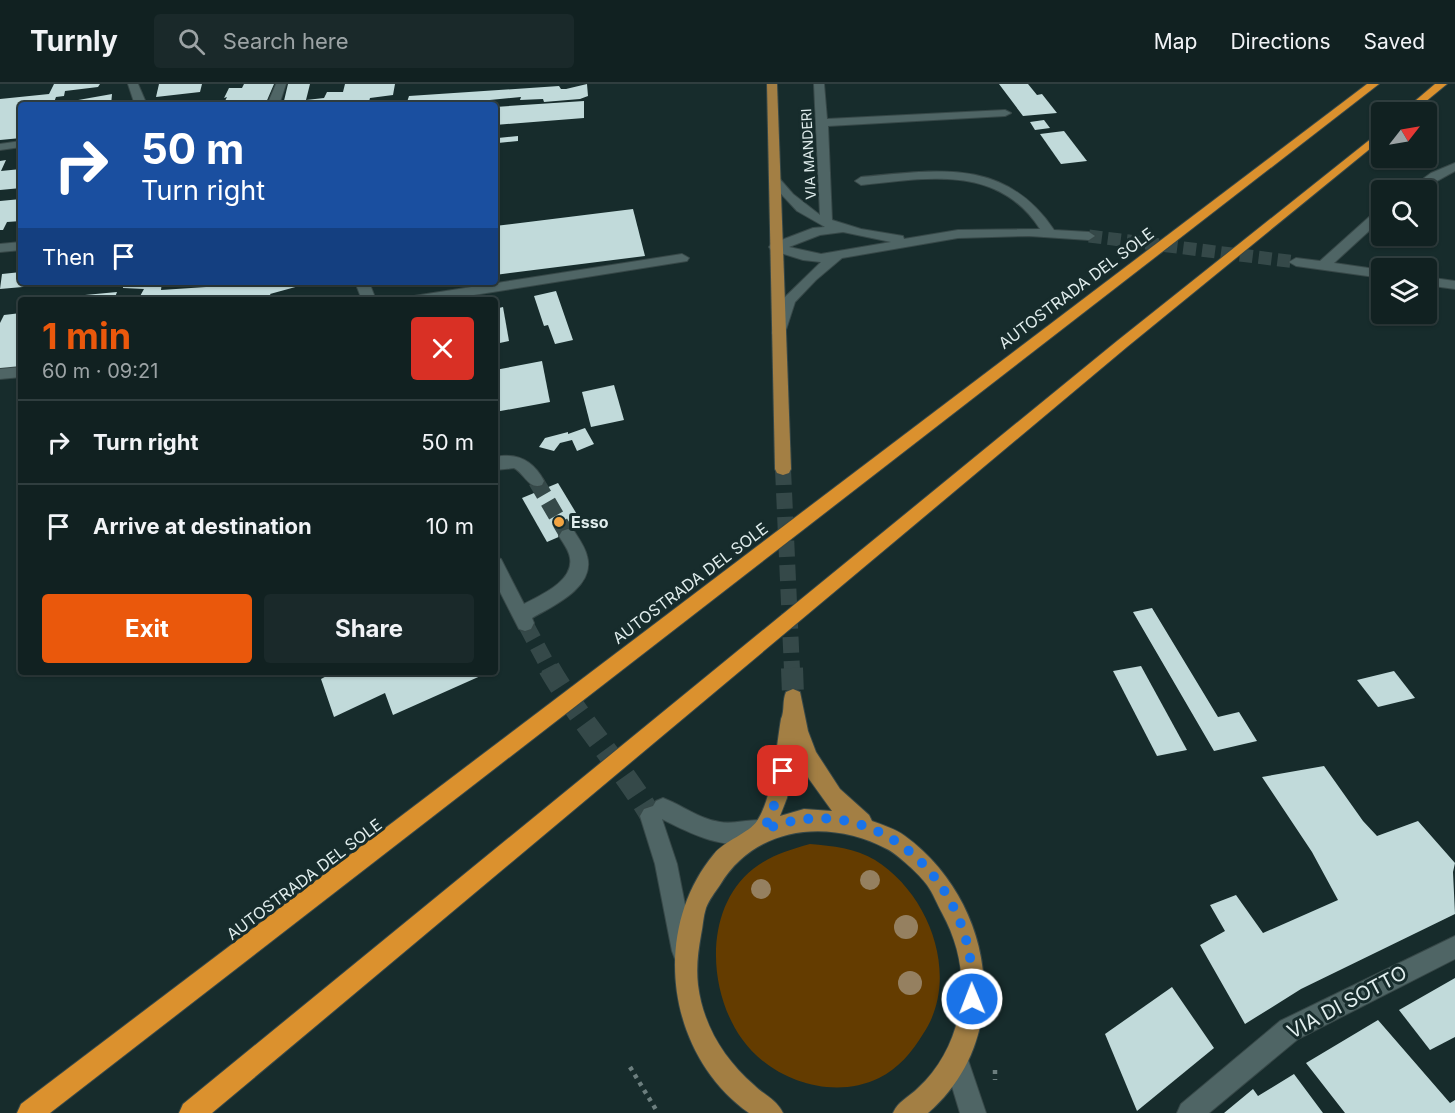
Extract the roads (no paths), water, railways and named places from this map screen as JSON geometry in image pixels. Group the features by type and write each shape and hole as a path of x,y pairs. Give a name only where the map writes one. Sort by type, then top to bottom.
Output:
{"highway":[{"name":"AUTOSTRADA DEL SOLE","path":"30,1113 1374,84"},
{"path":"1420,102 1442,84"},
{"path":"192,1113 1113,352 1371,142"}],"main road":[{"path":"772,84 783,469"},
{"path":"764,830 777,798 781,780 793,697 799,735 818,775 841,805 856,819 915,855 931,872 957,912 966,936 973,986 972,1011 956,1060 937,1087 911,1112"},
{"path":"770,1113 754,1103 718,1066 704,1043 694,1019 685,969 688,933 698,899 706,884 737,847 764,830 795,820 827,818 861,824 877,830"}],"street":[{"path":"133,84 140,102"},
{"path":"274,102 281,84"},
{"name":"VIA MANDERI","path":"819,84 826,223"},
{"path":"822,123 1005,113"},
{"path":"0,147 18,144"},
{"path":"1429,180 1455,167"},
{"path":"861,181 938,174 989,181 1009,190 1032,208 1050,234"},
{"path":"775,181 802,210 826,223 841,229 912,242"},
{"path":"1323,266 1371,222"},
{"path":"776,248 818,231 841,229"},
{"path":"776,248 803,256 837,256 958,234 994,232 1089,236"},
{"path":"0,248 18,246"},
{"path":"779,333 789,301 811,277 837,256"},
{"path":"433,297 682,258"},
{"path":"1296,262 1371,273"},
{"path":"1437,283 1455,285"},
{"path":"0,374 18,372"},
{"path":"498,463 512,461 527,468 536,481"},
{"path":"498,570 523,620 575,579 579,559 568,536"},
{"path":"685,969 657,812 706,831 742,834 764,830"},
{"name":"VIA DI SOTTO","path":"1190,1113 1289,1030 1455,947"},
{"path":"956,1060 973,1113"}],"tunnel":[{"path":"1089,236 1296,262"},
{"path":"783,469 792,670"},
{"path":"536,481 568,536"},
{"path":"526,625 550,670"},
{"path":"549,668 573,706 651,816"},
{"path":"792,668 793,695"}],"place":[{"name":"Esso","path":"559,522"}]}
